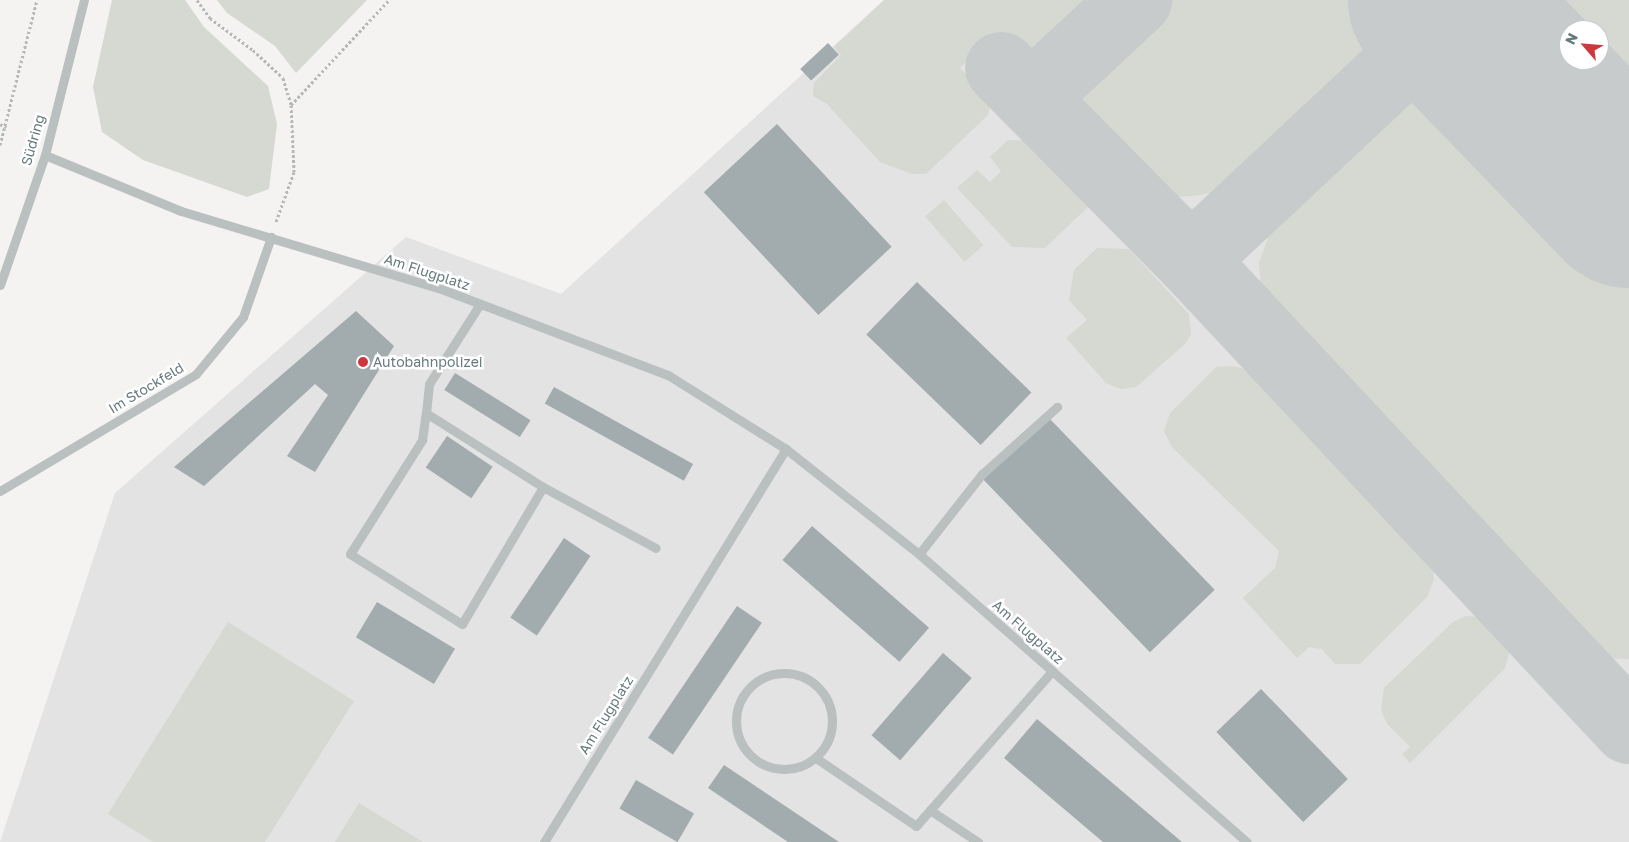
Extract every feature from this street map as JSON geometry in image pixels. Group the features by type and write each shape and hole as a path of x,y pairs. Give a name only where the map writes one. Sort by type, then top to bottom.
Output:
{"street":[{"name":"Südring","path":"0,285 45,155 84,0"},
{"name":"Am Flugplatz","path":"45,155 181,211 271,237 480,304 668,375 786,448 919,554 1247,842"},
{"name":"Im Stockfeld","path":"0,491 196,374 243,317 271,237"},
{"path":"480,304 429,384 422,440 350,554 462,624 543,486"},
{"path":"919,554 982,474 1058,407"},
{"path":"426,413 543,486 656,548"},
{"name":"Am Flugplatz","path":"544,842 786,448"},
{"path":"816,758 916,826 1052,672"},
{"path":"777,674 793,674 820,688 832,716 826,746 816,758 787,770 770,768 750,755 738,734 736,718 748,689 761,679 777,674"},
{"path":"930,810 978,842"}],"path":[{"path":"0,145 37,0"},
{"path":"197,0 210,18 253,50 283,78 291,105 294,172 271,237"},
{"path":"291,105 389,0"},
{"path":"0,124 6,127"}],"shaded area":[{"path":"112,0 185,0 204,27 268,86 277,124 269,189 247,197 143,160 102,132 93,87"},
{"path":"217,0 367,0 296,73 275,46 227,13"},
{"path":"884,0 1629,0 1629,842 0,842 115,493 406,237 561,294"},
{"path":"884,0 1125,0 1031,88 986,42 960,68 992,100 988,115 926,174 912,174 880,162 827,104 813,96 814,83 841,55 834,47"},
{"path":"1147,0 1389,0 1399,11 1402,33 1379,64 1266,166 1235,188 1194,196 1152,197 1114,174 1040,99"},
{"path":"1499,0 1629,0 1629,136 1566,70 1609,70 1609,20 1559,20 1559,63"},
{"path":"1427,91 1478,102 1629,257 1629,659 1589,658 1560,636 1264,325 1259,263 1280,205 1365,117 1402,98"},
{"path":"1008,140 1032,141 1091,204 1045,248 1012,247 957,188 977,170 990,182 1001,171 990,157"},
{"path":"944,200 983,245 964,262 925,216"},
{"path":"1097,248 1129,249 1189,314 1191,334 1185,344 1136,387 1121,389 1106,383 1066,338 1087,320 1069,300 1074,270"},
{"path":"1232,366 1251,370 1431,558 1434,579 1427,597 1360,664 1335,664 1322,649 1309,647 1297,658 1243,598 1275,568 1279,551 1171,446 1164,431 1170,413 1216,367"},
{"path":"1465,616 1479,617 1503,642 1509,654 1505,668 1410,763 1402,754 1410,747 1387,724 1381,710 1384,688 1453,622"},
{"path":"228,622 354,701 265,842 153,842 108,814"},
{"path":"359,803 423,842 335,842"}],"building":[{"path":"828,43 839,55 811,81 800,69"},
{"path":"777,124 892,247 818,315 704,192"},
{"path":"917,282 1031,392 981,445 866,335"},
{"path":"356,311 394,346 315,472 287,456 328,395 315,384 204,486 174,467"},
{"path":"455,373 530,420 520,437 444,390"},
{"path":"554,387 693,464 684,481 545,404"},
{"path":"1048,417 1215,590 1150,652 983,480"},
{"path":"447,436 493,467 471,498 426,468"},
{"path":"812,526 929,628 899,662 782,560"},
{"path":"564,538 591,556 537,635 510,618"},
{"path":"377,602 455,649 434,684 356,637"},
{"path":"737,606 762,623 673,755 648,738"},
{"path":"943,653 972,678 900,760 871,735"},
{"path":"1261,689 1348,779 1303,822 1216,732"},
{"path":"1037,719 1182,842 1103,842 1004,758"},
{"path":"724,765 839,842 788,842 708,788"},
{"path":"636,780 694,814 677,842 620,809"}],"taxiway":[{"path":"1031,98 1136,0"},
{"path":"1191,260 1469,0"},
{"path":"1001,68 1191,260 1629,728"}],"runway":[{"path":"1439,0 1629,197"}],"place":[{"name":"Autobahnpolizei","path":"363,362"}]}
